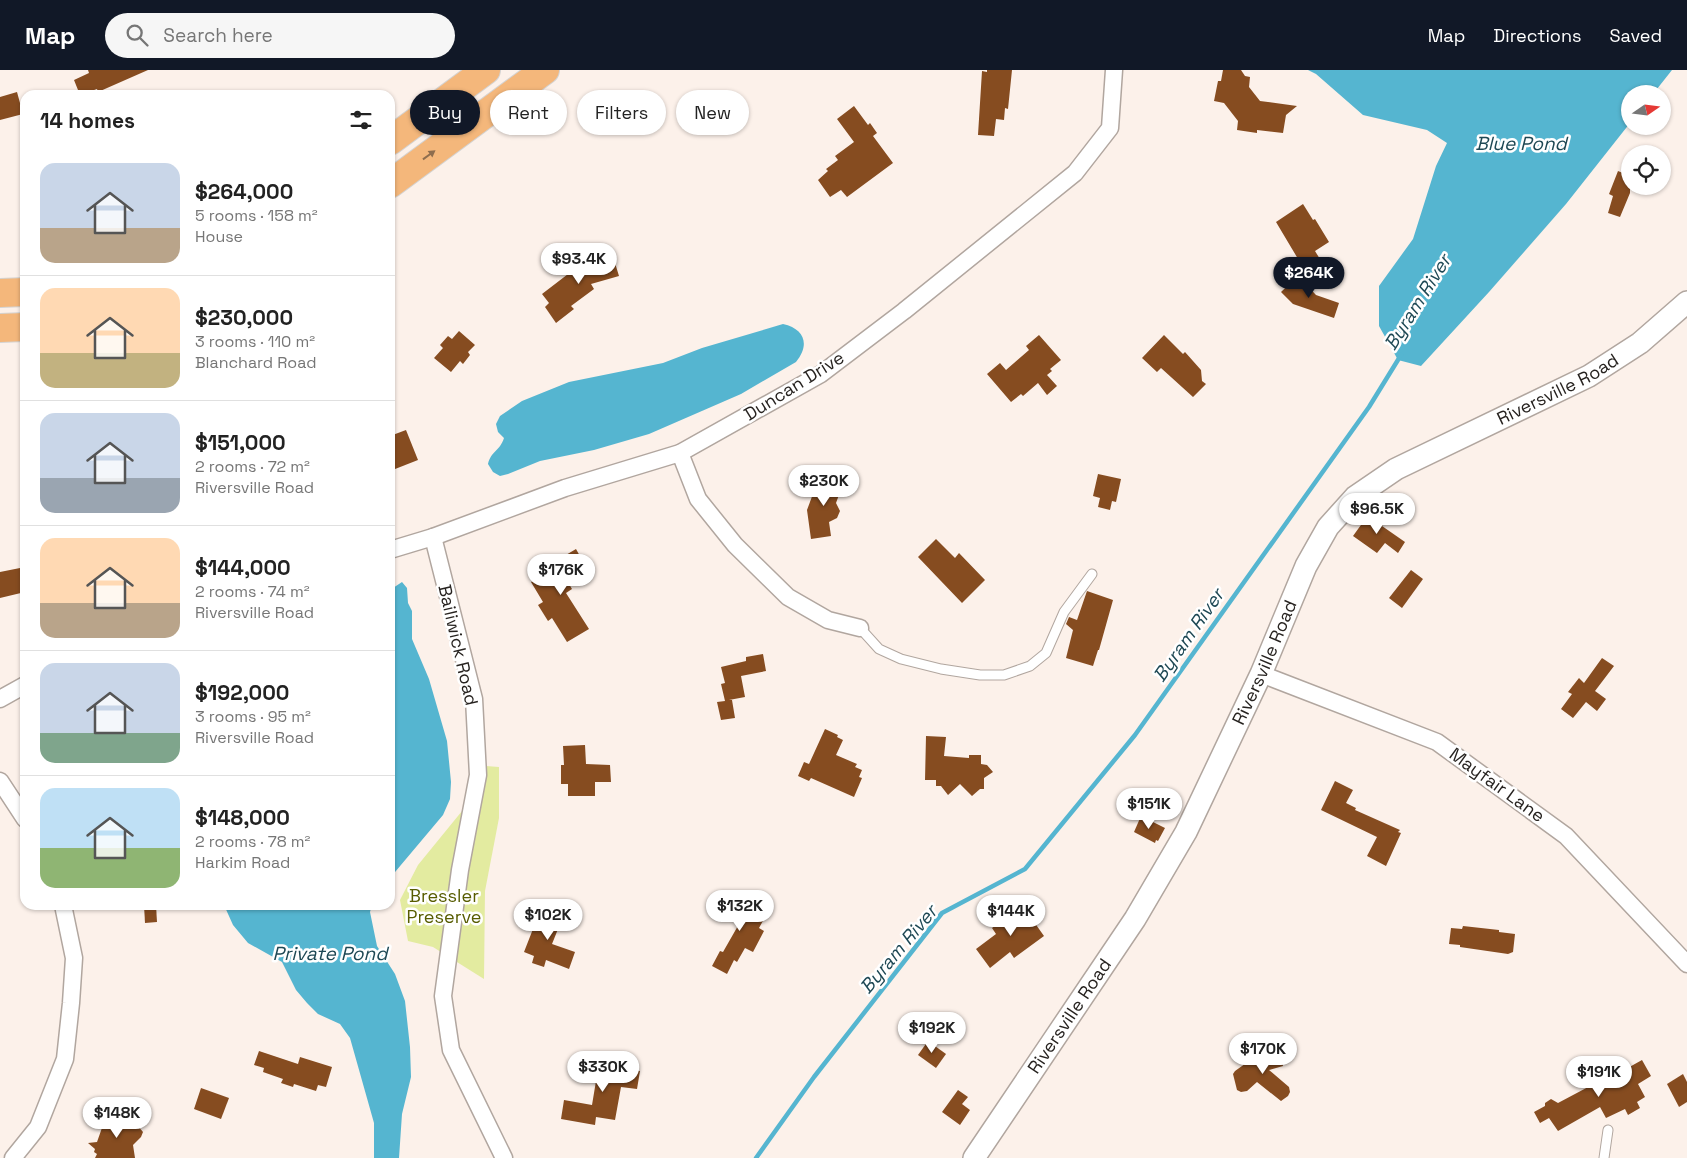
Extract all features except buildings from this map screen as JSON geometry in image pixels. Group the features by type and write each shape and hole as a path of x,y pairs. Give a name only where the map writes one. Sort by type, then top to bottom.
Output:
{"highway":[{"path":"395,136 486,70"},
{"path":"395,180 545,70"},
{"path":"0,293 20,292"},
{"path":"0,328 20,327"}],"street":[{"name":"Duncan Drive","path":"395,548 433,537 565,488 680,453 821,374 904,312 1075,173 1110,128 1114,70"},
{"name":"Riversville Road","path":"974,1158 1135,919 1186,832 1261,674 1306,566 1328,527 1355,497 1396,469 1589,376 1640,343 1687,302"},
{"path":"680,453 698,499 735,545 788,597 828,620 860,628"},
{"name":"Bailiwick Road","path":"433,537 474,699 478,775 460,870 443,996 451,1050 504,1158"},
{"name":"Mayfair Lane","path":"1261,674 1438,742 1566,836 1687,964"},
{"path":"0,699 20,688"},
{"path":"0,781 20,811"},
{"path":"13,1158 38,1127 65,1059 72,1003 74,958 64,910"}],"lane":[{"path":"860,628 879,649 902,659 941,669 980,675 1004,675 1030,666 1046,653 1064,612 1092,574"},
{"path":"1604,1158 1608,1130"}],"green space":[{"name":"Bressler Preserve","path":"473,765 499,767 499,818 485,891 484,979 433,947 408,941 400,900 418,865 471,800"}],"water":[{"name":"Blue Pond","path":"1308,70 1672,70 1660,85 1621,85 1621,134 1566,204 1421,366 1398,360 1379,326 1379,286 1413,239 1436,166 1447,143 1427,130 1363,115 1316,74"},
{"path":"783,324 796,330 803,338 803,350 800,356 796,362 741,394 649,434 594,450 540,461 508,474 500,476 493,472 488,464 491,456 504,438 498,432 496,424 500,416 522,401 569,382 663,363 702,348"},
{"path":"402,582 407,588 408,603 412,611 412,639 429,679 447,741 451,782 450,799 443,815 395,872 395,587"},
{"name":"Private Pond","path":"226,910 371,910 377,946 395,974 405,1001 411,1077 402,1114 399,1158 374,1158 374,1123 350,1038 340,1024 318,1014 307,1003 296,990 282,962 248,943 233,925"}],"waterway":[{"name":"Byram River","path":"756,1158 814,1077 942,913 1025,869 1135,735 1369,407 1401,355"}]}
